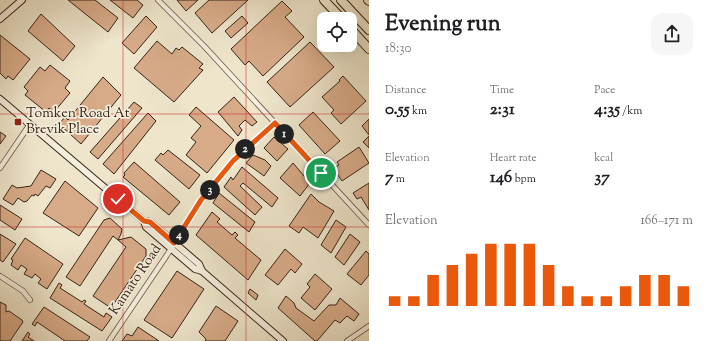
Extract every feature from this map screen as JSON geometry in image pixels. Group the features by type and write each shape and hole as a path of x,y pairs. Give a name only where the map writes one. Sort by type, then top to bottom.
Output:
{"highway":[{"path":"324,0 335,12"},
{"path":"341,0 369,30"},
{"path":"357,36 369,49"}],"main road":[{"path":"0,19 22,0"},
{"path":"0,99 144,221 146,227 173,245 195,269 202,271 283,341"}],"street":[{"path":"158,0 202,44 369,225"},
{"name":"Kamato Road","path":"109,341 201,200 233,161 275,123"},
{"path":"0,168 30,124"},
{"path":"0,276 23,291 30,300"},
{"path":"347,341 369,326"}],"building":[{"path":"68,0 95,0 118,18 108,32"},
{"path":"110,0 137,0 143,5 133,18"},
{"path":"177,0 198,0 186,11"},
{"path":"209,0 248,0 212,33 195,13"},
{"path":"282,1 292,11 285,17 304,37 263,76 249,61 245,65 231,49"},
{"path":"41,14 75,46 63,61 28,31"},
{"path":"146,16 157,27 134,54 122,43"},
{"path":"242,16 248,23 231,38 225,31"},
{"path":"0,35 30,59 13,80 8,76 6,79 0,73"},
{"path":"157,41 172,54 176,48 179,50 182,47 203,64 199,68 203,70 174,102 134,68"},
{"path":"310,42 317,49 317,52 320,52 334,67 290,107 267,82"},
{"path":"50,65 70,81 65,88 70,93 54,112 49,108 46,112 25,95 28,91 24,87 40,67 45,71"},
{"path":"343,76 366,101 341,124 331,113 334,110 322,97 340,81 339,80"},
{"path":"103,77 121,95 81,144 59,124 65,117 68,120"},
{"path":"234,97 257,122 252,126 245,120 239,126 242,130 238,136 218,112"},
{"path":"134,102 142,108 98,159 90,152"},
{"path":"196,107 234,140 207,173 186,155 196,142 191,138 201,126 189,115"},
{"path":"313,112 340,141 325,154 299,125"},
{"path":"148,113 156,121 114,174 103,164"},
{"path":"369,119 369,135 362,126"},
{"path":"0,132 6,136 0,144"},
{"path":"369,136 369,148 363,142"},
{"path":"274,137 288,149 277,161 264,148"},
{"path":"359,147 369,163 342,181 333,168 339,165 337,162"},
{"path":"168,150 200,175 189,189 155,160 161,153 163,155"},
{"path":"253,155 265,160 271,166 264,176 246,163"},
{"path":"134,162 180,202 169,215 123,177 125,175 124,173"},
{"path":"293,163 310,183 300,196 280,178"},
{"path":"242,167 278,198 272,207 243,183 240,186 262,207 255,215 224,187 231,177 233,180"},
{"path":"41,170 56,179 50,188 46,186 38,196 35,194 34,196 32,195 27,201 24,202 18,198 13,205 3,199 12,185 17,188 31,186"},
{"path":"65,181 98,208 79,236 43,213"},
{"path":"369,183 369,210 361,197 357,199 353,193"},
{"path":"219,193 255,222 249,232 213,203"},
{"path":"311,194 319,202 334,211 318,238 303,227 299,233 289,226"},
{"path":"0,205 22,219 15,230 0,220"},
{"path":"212,212 220,219 217,222 232,235 235,232 238,235 235,238 261,260 248,280 196,235"},
{"path":"110,218 122,229 121,234 118,240 113,236 80,286 66,277 104,220"},
{"path":"336,220 346,227 331,253 321,245"},
{"path":"0,234 16,244 3,262 0,260"},
{"path":"350,234 360,242 344,265 335,257"},
{"path":"131,237 146,249 146,256 111,308 93,296 126,247 118,240"},
{"path":"25,238 63,264 47,289 38,283 41,279 35,274 32,278 24,274 27,269 21,265 18,270 11,265 13,260 11,259"},
{"path":"285,249 302,264 295,273 291,269 278,285 265,275"},
{"path":"366,251 369,254 369,275 361,285 347,274"},
{"path":"177,271 204,289 172,338 144,320"},
{"path":"315,274 332,289 315,310 301,298 310,287 307,284"},
{"path":"59,283 62,285 60,288 82,302 84,300 86,301 84,304 104,317 106,313 112,317 102,331 50,298"},
{"path":"250,289 258,295 256,300 248,293"},
{"path":"286,296 294,303 296,308 314,321 329,305 336,305 340,298 359,314 354,321 347,316 340,323 335,320 317,341 315,341 278,308"},
{"path":"0,302 6,305 6,312 9,311 23,322 10,341 0,341"},
{"path":"216,306 238,321 225,341 205,341 206,339 199,332"},
{"path":"44,307 90,337 87,341 65,341 37,322 35,326 32,324"},
{"path":"138,327 159,341 122,341 127,334 132,336"},
{"path":"28,332 30,334 28,337 34,341 22,341"}],"place":[{"name":"Tomken Road At Brevik Place","path":"18,122"}],"route":[{"path":"118,199 144,221 150,222 174,243 201,200 233,161 275,123 321,173"}]}
